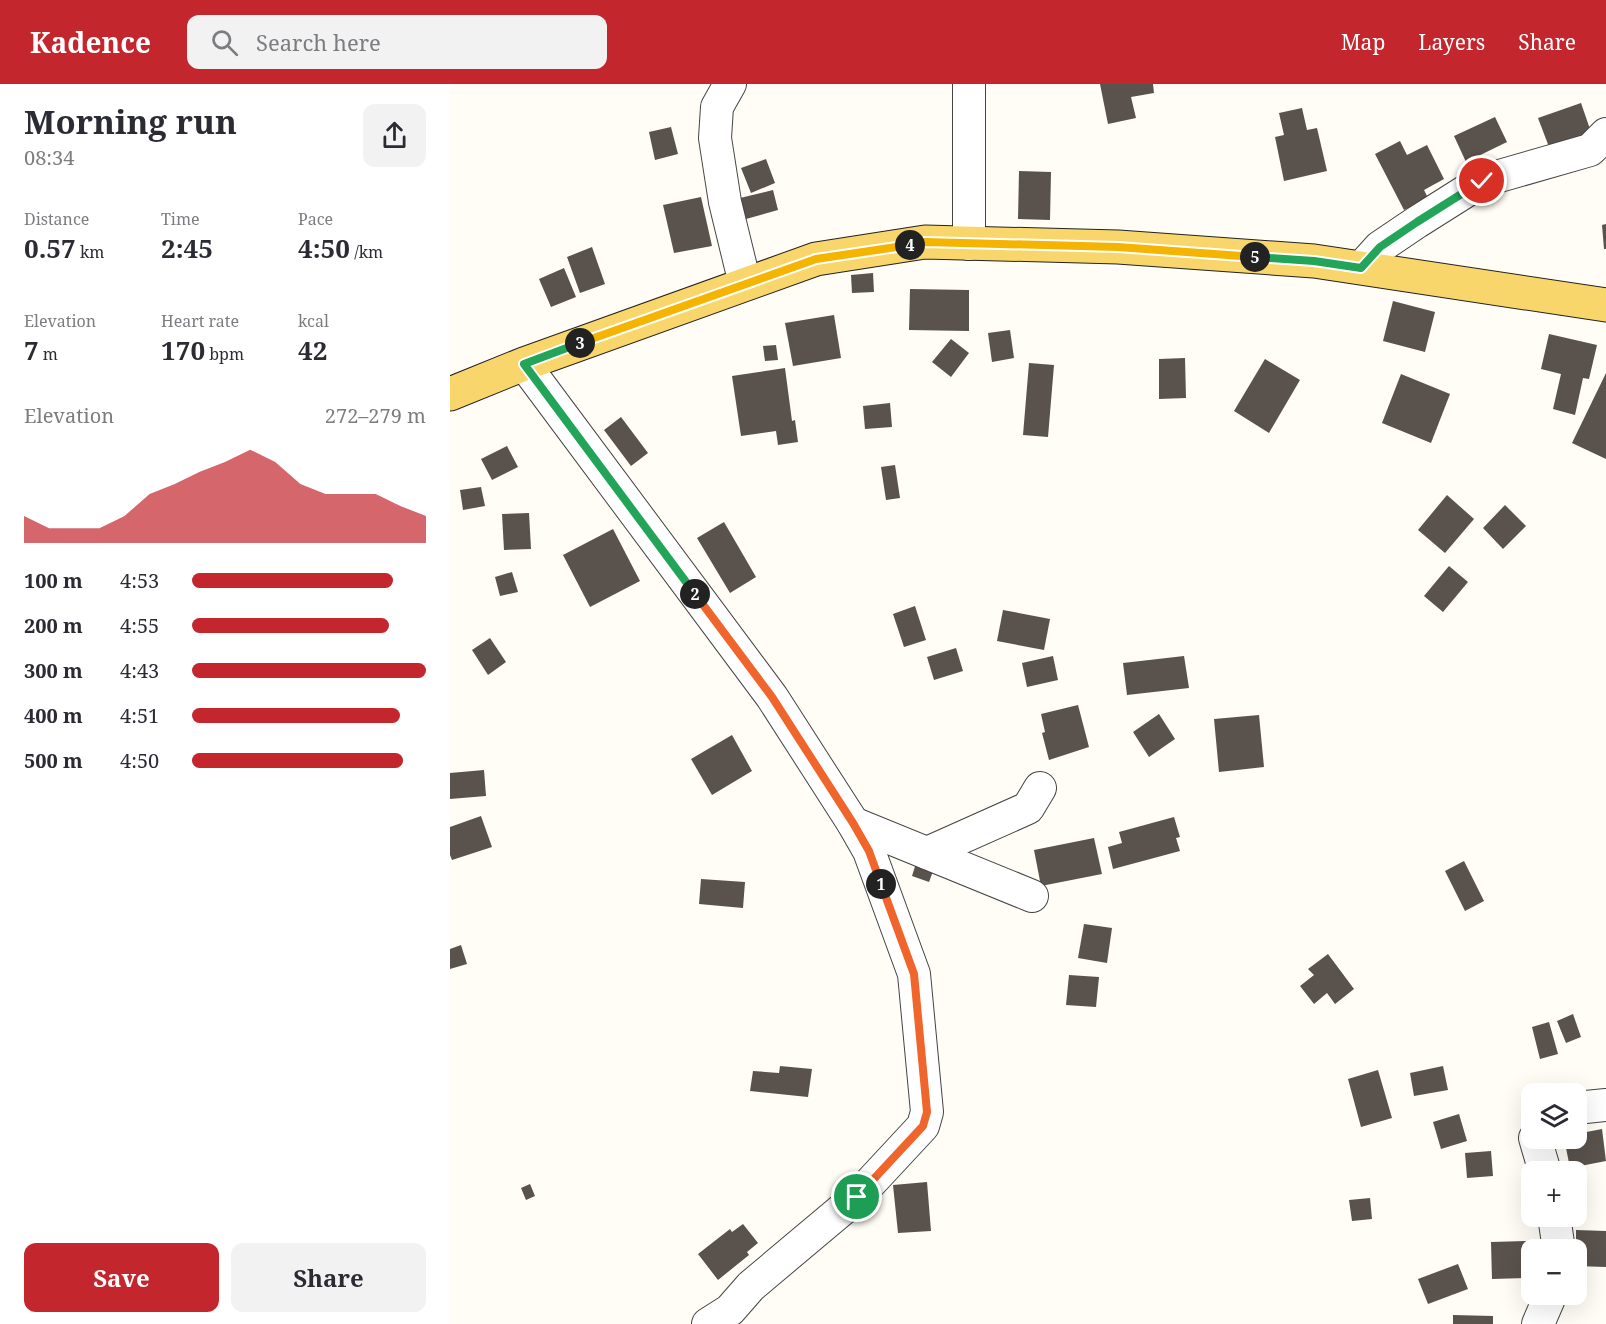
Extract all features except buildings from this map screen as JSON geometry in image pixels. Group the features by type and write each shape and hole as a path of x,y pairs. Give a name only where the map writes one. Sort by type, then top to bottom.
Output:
{"main road":[{"path":"450,394 524,364 816,259 925,242 1118,247 1314,261 1606,305"}],"street":[{"path":"730,84 717,107 714,138 725,202 745,284"},
{"path":"969,84 969,244"},
{"path":"1361,268 1380,247 1482,181 1590,150 1606,134"},
{"path":"524,364 772,697 853,823 869,851 914,974 927,1112 923,1126 857,1197 751,1286 730,1310 708,1324"},
{"path":"927,853 1028,808 1040,788"},
{"path":"853,823 1032,896"},
{"path":"1587,1107 1606,1105"},
{"path":"1538,1324 1546,1305"}],"route":[{"path":"857,1197 912,1140 923,1126 927,1112 921,1028 914,974 869,851 772,697 524,364 816,259 925,242 1118,247 1314,261 1361,268 1380,247 1482,181"}]}
